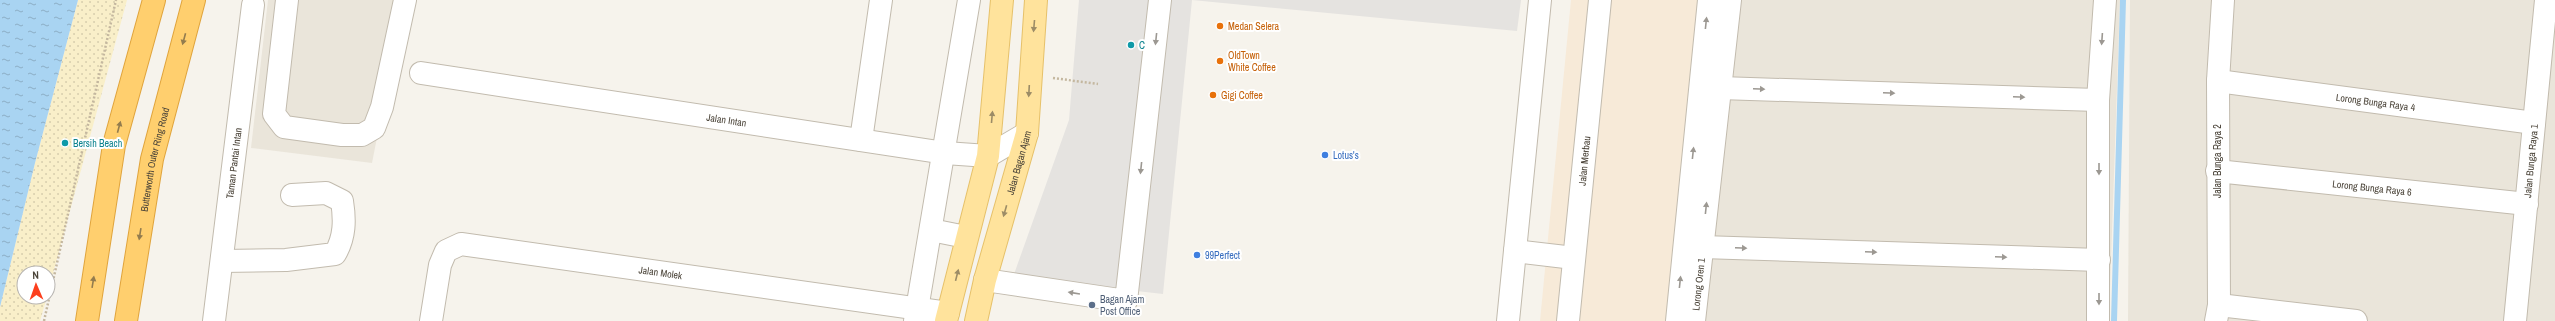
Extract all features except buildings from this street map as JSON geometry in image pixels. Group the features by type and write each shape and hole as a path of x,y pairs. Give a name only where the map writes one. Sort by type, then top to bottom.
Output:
{"highway":[{"path":"87,321 114,145 154,0"},
{"name":"Butterworth Outer Ring Road","path":"126,321 152,159 194,0"}],"main road":[{"path":"947,317 966,237 988,156 1002,0"},
{"name":"Jalan Bagan Ajam","path":"976,321 985,280 1027,133 1036,0"}],"street":[{"path":"286,0 275,108 284,127 342,135 362,135 374,128 382,107 405,0"},
{"path":"861,140 881,0"},
{"path":"916,315 945,152 969,0"},
{"path":"985,280 1126,301 1160,0"},
{"path":"1508,321 1540,0"},
{"name":"Jalan Merbau","path":"1568,321 1600,0"},
{"path":"1677,321 1709,0"},
{"name":"Lorong Oren 1","path":"1694,321 1730,0"},
{"path":"2098,321 2098,100 2105,0"},
{"name":"Jalan Bunga Raya 2","path":"2218,313 2218,81 2223,0"},
{"name":"Jalan Bunga Raya 1","path":"2515,321 2546,0"},
{"name":"Taman Pantai Intan","path":"214,321 254,5"},
{"name":"Jalan Intan","path":"421,73 861,140 945,152 988,156"},
{"name":"Lorong Bunga Raya 4","path":"2218,81 2534,123"},
{"path":"1720,88 2098,100"},
{"path":"242,105 275,108"},
{"path":"988,156 1027,133"},
{"name":"Lorong Bunga Raya 6","path":"2217,171 2526,204"},
{"path":"222,261 286,260 335,254 342,242 344,215 342,201 326,193 292,195"},
{"path":"931,230 966,237"},
{"name":"Jalan Molek","path":"431,321 440,264 446,251 461,244 916,315 947,317"},
{"path":"1702,247 2099,260"},
{"path":"1515,251 1574,258"},
{"path":"2218,313 2356,321"}],"path":[{"path":"44,321 116,0"},
{"path":"1053,78 1098,84"}],"shaded area":[{"path":"268,0 404,0 372,163 251,148"},
{"path":"1079,0 1192,0 1163,294 1013,277 1069,120"},
{"path":"1192,0 1521,0 1517,31"},
{"path":"1571,0 1721,0 1686,321 1540,321"},
{"path":"1721,0 2120,0 2110,290 2107,321 1686,321"},
{"path":"2130,0 2555,0 2555,321 2128,321"}],"sand":[{"name":"Bersih Beach","path":"78,0 127,0 55,265 16,265 16,305 45,305 40,321 0,321 0,307 35,163"}],"water":[{"path":"0,0 78,0 35,163 0,307"}],"waterway":[{"path":"2114,321 2123,0"}],"place":[{"name":"Medan Selera","path":"1220,26"},
{"name":"C","path":"1131,45"},
{"name":"OldTown White Coffee","path":"1220,61"},
{"name":"Gigi Coffee","path":"1213,95"},
{"name":"Bersih Beach","path":"65,143"},
{"name":"Lotus's","path":"1325,155"},
{"name":"99Perfect","path":"1197,255"},
{"name":"Bagan Ajam Post Office","path":"1092,305"}]}
